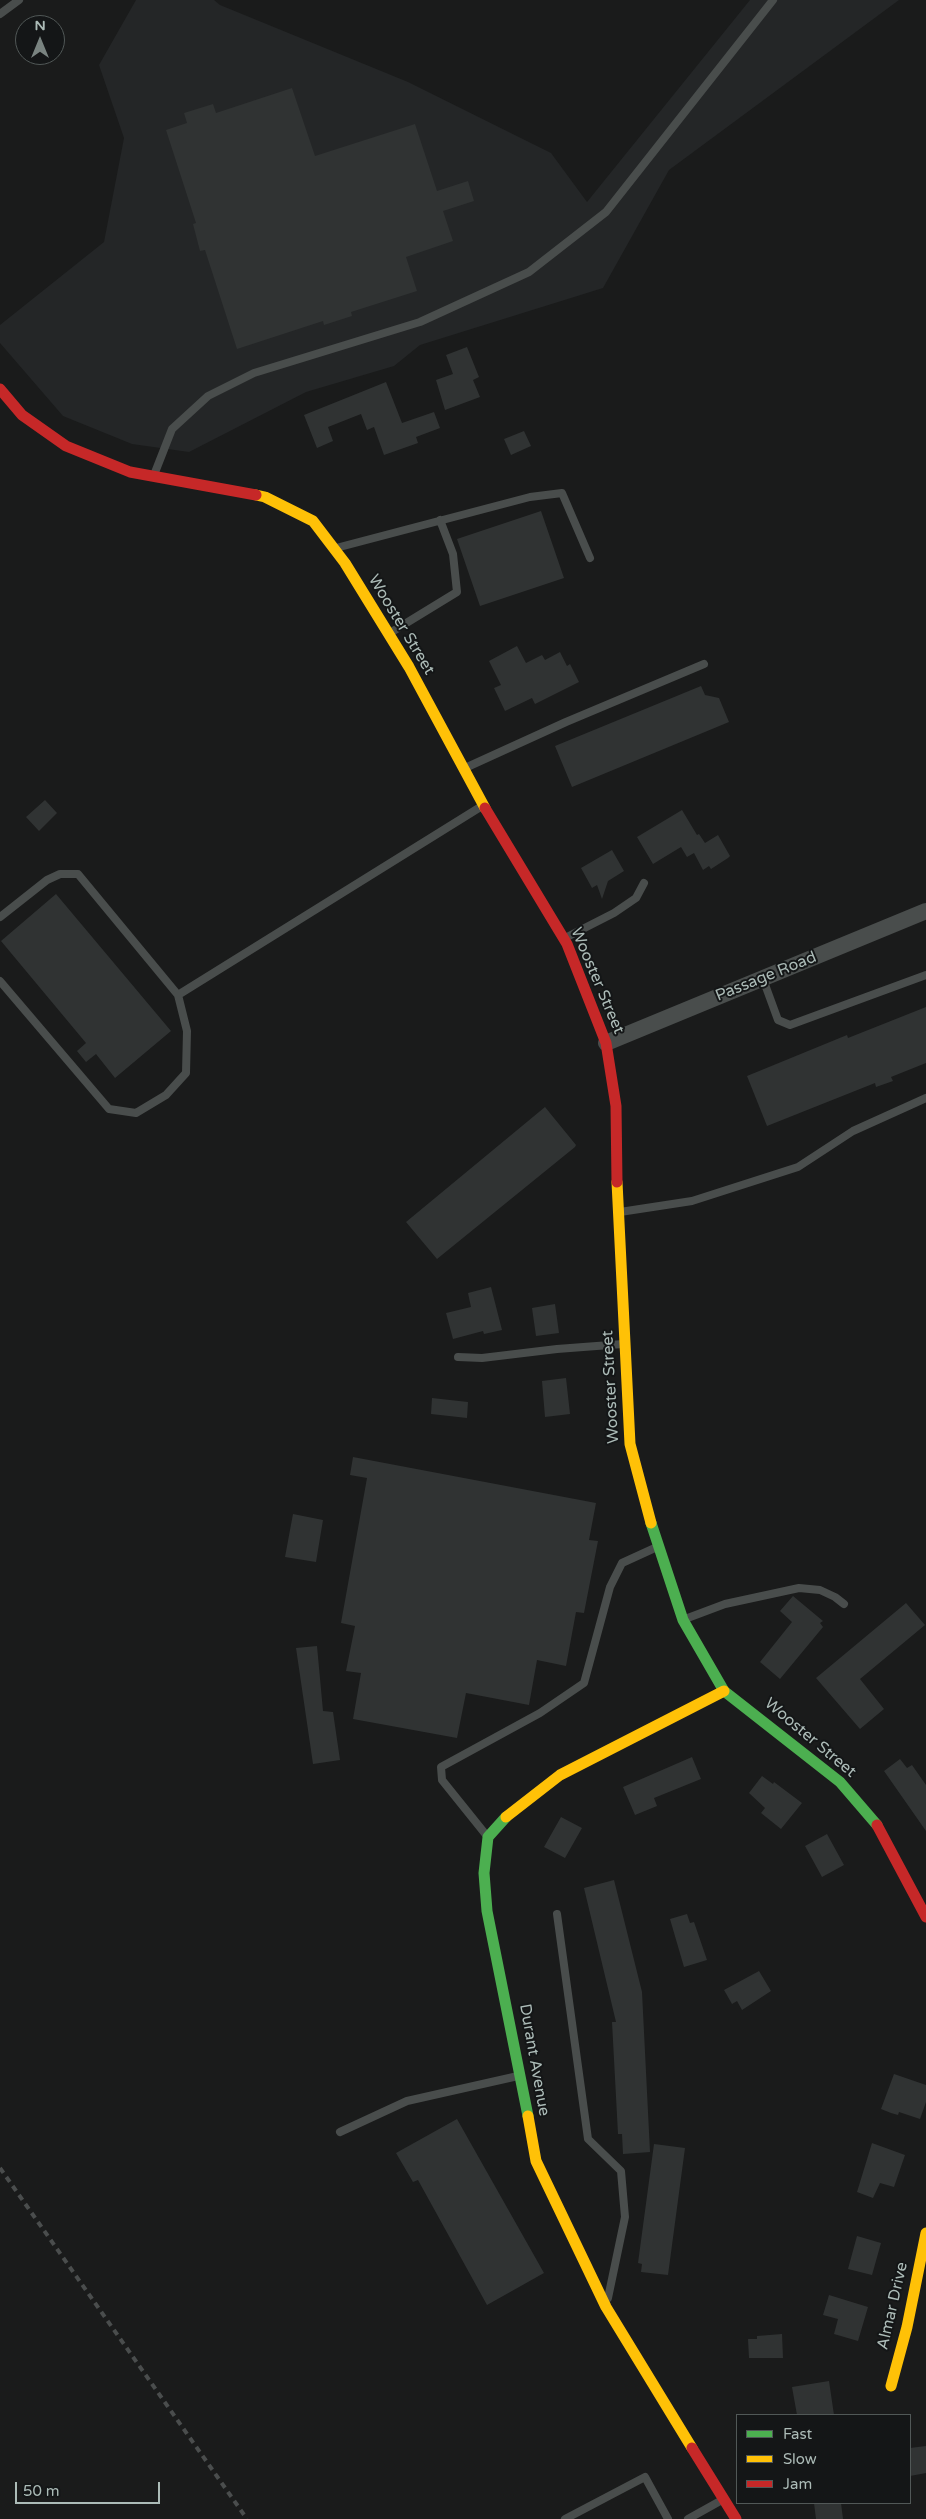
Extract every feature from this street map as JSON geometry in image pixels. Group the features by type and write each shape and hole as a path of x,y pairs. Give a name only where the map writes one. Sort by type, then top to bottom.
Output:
{"street":[{"name":"Wooster Street","path":"0,389 22,415 66,446 130,472 265,497 313,521 334,549 409,667 463,769 563,939 606,1043 616,1106 618,1212 630,1444 659,1546 683,1620 724,1690 840,1782 874,1818 926,1917"},
{"name":"Passage Road","path":"606,1043 926,911"},
{"path":"488,1837 510,1812 560,1775 724,1690"},
{"name":"Durant Avenue","path":"488,1837 484,1873 487,1911 536,2161 606,2307 736,2519"},
{"name":"Almar Drive","path":"890,2386 908,2327 926,2233"}],"lane":[{"path":"0,14 19,0"},
{"path":"154,477 172,429 208,396 254,373 420,322 529,272 606,212 773,0"},
{"path":"334,549 530,497 562,493 590,558"},
{"path":"388,634 457,592 453,554 440,520"},
{"path":"463,769 566,722 704,664"},
{"path":"178,995 484,805"},
{"path":"0,916 47,880 60,874 78,874 178,995 186,1031 186,1073 166,1094 136,1113 109,1109 0,981"},
{"path":"563,939 614,913 629,903 636,898 644,882"},
{"path":"762,979 778,1020 790,1025 926,975"},
{"path":"618,1212 692,1201 798,1167 853,1131 926,1098"},
{"path":"458,1357 482,1358 557,1349 625,1344"},
{"path":"488,1837 442,1780 441,1767 540,1713 584,1683 610,1587 622,1564 659,1546"},
{"path":"683,1620 725,1604 798,1588 820,1590 835,1596 844,1604"},
{"path":"557,1914 588,2139 621,2171 624,2217 606,2307"},
{"path":"340,2132 407,2101 520,2076"},
{"path":"565,2519 645,2477 668,2519"},
{"path":"688,2519 724,2500"}],"shaded area":[{"path":"136,0 214,0 220,5 408,82 551,153 587,202 750,0 899,0 669,170 603,288 420,345 394,366 306,392 189,452 132,444 63,416 0,343 0,325 104,242 124,138 99,65"}],"building":[{"path":"292,88 315,156 415,124 437,191 468,181 474,201 443,211 453,241 406,257 417,291 351,312 352,316 324,325 323,321 237,349 205,250 200,251 193,224 196,223 166,130 187,123 184,113 213,104 216,113"},
{"path":"467,347 479,377 473,380 480,397 445,410 436,380 453,374 446,355"},
{"path":"386,382 402,423 434,412 440,428 416,437 418,443 384,455 374,427 367,430 361,414 328,427 333,441 317,448 304,415"},
{"path":"524,431 531,446 511,455 504,439"},
{"path":"541,511 564,578 480,606 457,539"},
{"path":"517,646 526,663 542,655 545,660 560,652 567,666 570,664 579,682 535,704 532,698 505,711 494,688 501,685 489,661"},
{"path":"701,686 705,695 719,698 729,722 572,787 555,746"},
{"path":"45,800 57,813 39,831 26,817"},
{"path":"682,810 697,835 699,834 705,843 718,835 730,856 728,858 711,869 709,866 703,870 694,853 687,857 681,847 653,864 637,837"},
{"path":"612,850 624,871 608,881 602,899 597,885 592,888 581,868"},
{"path":"56,894 171,1031 115,1078 96,1054 86,1062 77,1051 86,1043 1,941"},
{"path":"926,1007 926,1063 891,1077 893,1081 876,1087 875,1083 767,1126 747,1076 847,1035 848,1038"},
{"path":"545,1107 576,1145 575,1147 437,1259 406,1222"},
{"path":"491,1287 502,1330 484,1334 483,1331 453,1339 446,1313 471,1307 468,1293"},
{"path":"555,1304 559,1333 536,1336 532,1308"},
{"path":"566,1378 570,1414 545,1417 542,1381"},
{"path":"432,1398 468,1402 467,1418 431,1414"},
{"path":"353,1457 596,1503 589,1540 598,1541 584,1613 576,1612 566,1666 537,1660 529,1705 466,1693 457,1738 353,1719 361,1673 346,1671 355,1626 341,1623 367,1478 350,1475"},
{"path":"293,1514 323,1520 316,1562 285,1557"},
{"path":"793,1596 823,1621 820,1623 823,1627 780,1679 760,1662 792,1622 780,1611"},
{"path":"906,1603 925,1625 860,1679 884,1709 860,1729 816,1678"},
{"path":"317,1646 323,1711 333,1712 340,1760 313,1764 296,1648"},
{"path":"692,1757 701,1779 654,1798 657,1806 635,1815 623,1787"},
{"path":"900,1759 907,1768 912,1765 926,1785 926,1831 884,1771"},
{"path":"762,1776 773,1784 774,1782 802,1803 781,1829 761,1813 765,1808 749,1793"},
{"path":"561,1817 582,1828 565,1858 544,1847"},
{"path":"827,1834 844,1865 822,1877 805,1846"},
{"path":"614,1880 642,1992 650,2152 623,2154 622,2134 618,2134 612,2022 616,2022 584,1888"},
{"path":"687,1914 690,1923 694,1922 707,1960 684,1967 670,1919"},
{"path":"759,1971 771,1991 742,2010 737,2001 732,2004 724,1990"},
{"path":"894,2074 926,2085 926,2102 920,2119 899,2112 898,2115 881,2109"},
{"path":"457,2119 544,2273 487,2305 418,2180 413,2182 396,2153"},
{"path":"872,2143 905,2155 894,2187 880,2183 873,2198 857,2192"},
{"path":"654,2144 685,2148 668,2275 641,2272 642,2264 638,2263"},
{"path":"857,2236 881,2243 872,2275 848,2269"},
{"path":"829,2295 868,2307 858,2341 834,2334 838,2319 823,2315"},
{"path":"782,2334 783,2358 749,2358 748,2339 757,2339 757,2336"},
{"path":"829,2381 834,2414 797,2414 792,2387"},
{"path":"926,2446 926,2473 911,2476 911,2448"},
{"path":"814,2504 841,2504 843,2519 816,2519"}],"railway":[{"path":"0,2168 247,2519"}],"traffic: fast":[{"path":"651,1523 683,1620 724,1691 840,1782 877,1825"},
{"path":"506,1817 488,1837 484,1873 487,1911 528,2116"}],"traffic: slow":[{"path":"256,495 265,497 313,521 345,563 409,667 485,808"},
{"path":"617,1182 630,1444 651,1523"},
{"path":"506,1817 560,1775 724,1691"},
{"path":"528,2116 536,2161 606,2307 692,2448"},
{"path":"891,2386 907,2327 926,2233"}],"traffic: jam":[{"path":"0,389 22,415 66,446 130,472 256,495"},
{"path":"485,808 567,944 606,1043 616,1106 617,1182"},
{"path":"877,1825 926,1917"},
{"path":"692,2448 736,2519"}]}
